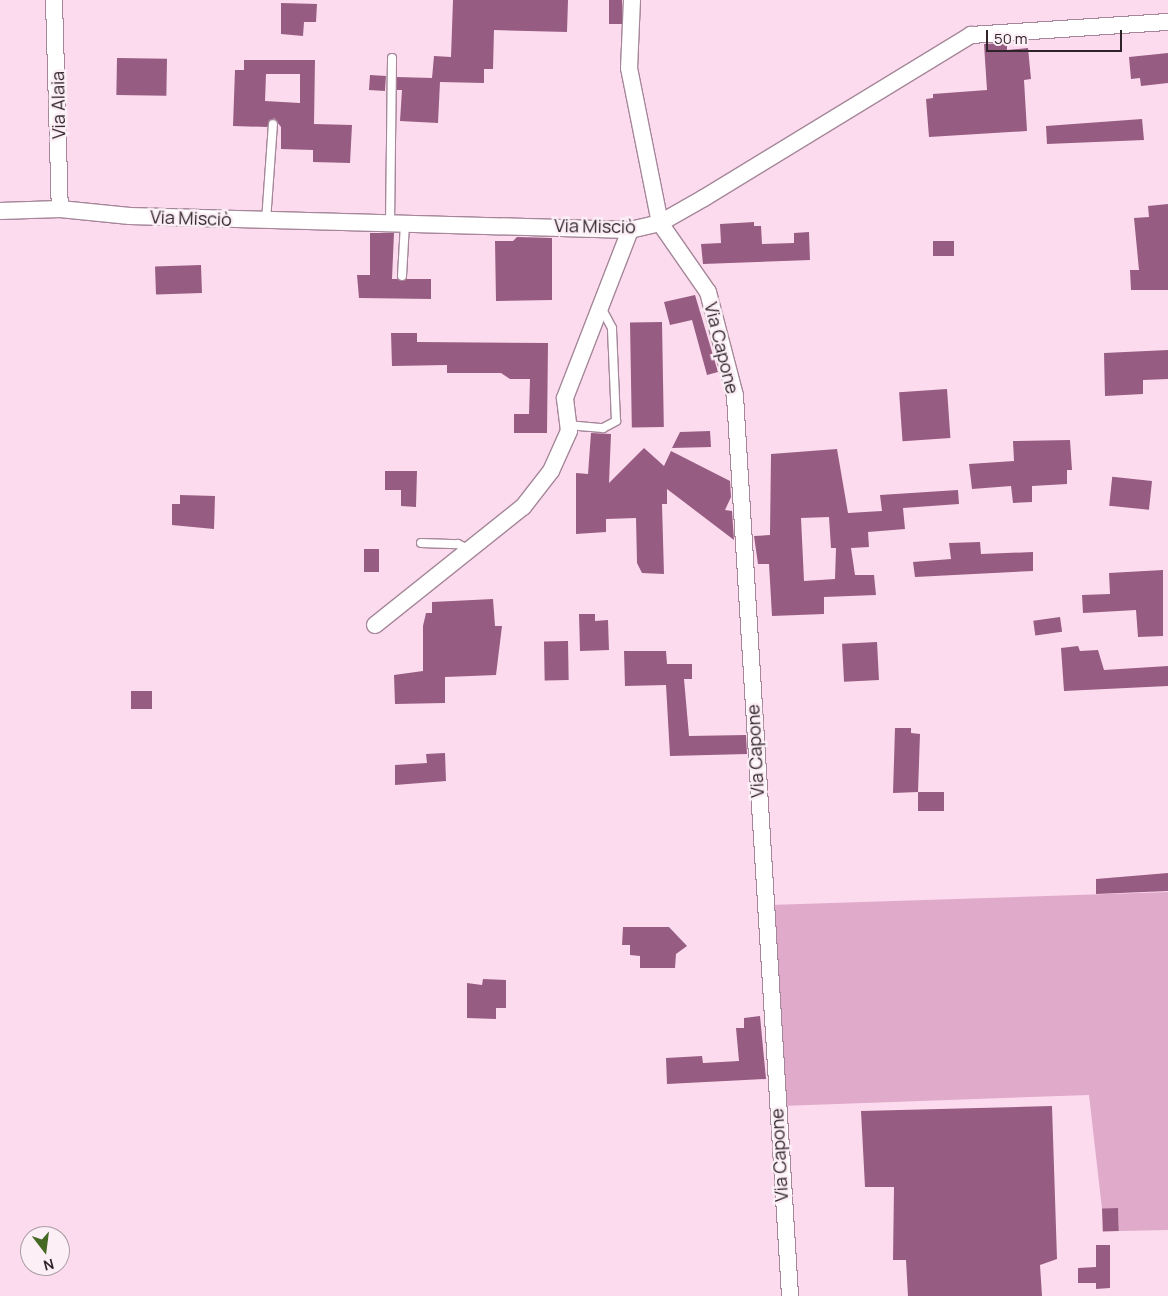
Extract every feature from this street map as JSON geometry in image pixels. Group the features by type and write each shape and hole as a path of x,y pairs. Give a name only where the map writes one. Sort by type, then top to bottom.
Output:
{"street":[{"name":"Via Alaia","path":"54,0 60,209"},
{"path":"632,0 629,68 660,223"},
{"name":"Via Misciò","path":"0,211 60,209 266,220 630,230 660,223 971,35 1168,22"},
{"name":"Via Capone","path":"660,223 708,292 735,396 790,1296"},
{"path":"375,625 523,508 550,471 567,438 565,398 630,230"}],"lane":[{"path":"392,58 397,224 402,276"},
{"path":"266,220 272,124"},
{"path":"567,425 603,428 616,420 612,328 601,306"},
{"path":"421,543 458,544 470,550"}],"shaded area":[{"path":"1168,892 1168,1230 1119,1231 1118,1208 1102,1209 1089,1095 781,1106 769,905"}],"building":[{"path":"453,0 568,0 567,32 494,30 493,69 484,69 484,83 440,82 438,123 400,121 402,90 397,90 397,77 432,78 434,56 451,57"},
{"path":"609,0 622,0 622,24 609,24"},
{"path":"281,3 317,4 316,22 304,22 303,36 281,34"},
{"path":"1007,43 1007,50 1028,48 1031,79 1024,80 1027,131 929,137 926,99 933,98 933,94 987,90 984,44"},
{"path":"1168,53 1168,83 1141,86 1140,78 1131,79 1129,57"},
{"path":"117,58 167,59 166,96 116,95"},
{"path":"244,60 315,60 314,124 352,125 350,163 313,162 313,150 281,149 281,127 274,118 267,127 233,126 235,70 244,70","holes":["266,74 300,74 300,103 265,101"]},
{"path":"370,75 386,76 385,91 369,90"},
{"path":"1142,119 1144,140 1047,144 1046,126"},
{"path":"1168,204 1168,290 1131,290 1130,270 1139,270 1134,218 1149,217 1148,206"},
{"path":"754,222 754,226 761,226 762,244 794,243 794,233 809,232 810,260 703,264 701,244 721,243 720,224"},
{"path":"370,233 394,233 392,279 431,279 431,299 359,298 357,275 370,275"},
{"path":"517,237 552,238 552,300 496,301 495,241 513,241"},
{"path":"933,241 954,241 954,256 933,256"},
{"path":"201,265 202,293 156,295 155,267"},
{"path":"695,295 718,372 707,375 692,320 670,325 664,302"},
{"path":"662,322 664,427 632,428 630,323"},
{"path":"391,333 417,333 417,342 548,343 547,433 514,433 514,414 529,414 530,379 510,379 501,373 447,373 447,365 392,366"},
{"path":"1168,350 1168,379 1143,380 1143,394 1105,396 1104,353"},
{"path":"947,389 950,438 903,441 899,392"},
{"path":"710,431 711,447 672,448 680,432"},
{"path":"591,433 611,434 609,483 644,448 664,466 671,451 730,481 731,497 725,510 732,511 734,540 667,489 667,504 662,504 664,574 642,573 637,563 636,518 606,519 606,532 576,534 576,473 588,474"},
{"path":"1070,440 1072,470 1067,470 1067,484 1032,486 1032,502 1013,503 1011,486 972,489 969,464 1014,461 1013,441"},
{"path":"837,449 848,513 882,511 880,495 958,490 959,504 903,508 905,529 868,532 869,547 851,548 855,575 874,575 876,595 824,597 824,614 772,616 769,564 758,564 754,536 770,535 771,454","holes":["829,517 831,548 836,548 835,579 804,581 801,518"]},
{"path":"385,471 417,471 416,507 401,506 401,490 385,490"},
{"path":"1112,477 1152,481 1149,510 1109,506"},
{"path":"180,495 215,496 214,529 172,525 172,504 180,504"},
{"path":"980,542 981,554 1033,552 1033,571 915,577 913,562 951,559 949,543"},
{"path":"364,549 379,549 379,572 364,572"},
{"path":"1163,570 1163,636 1138,637 1136,610 1083,613 1082,595 1110,594 1109,573"},
{"path":"493,599 495,626 502,626 496,675 445,677 445,703 395,704 394,675 423,671 423,626 426,613 432,613 432,602"},
{"path":"579,614 595,614 595,621 608,620 609,650 580,651"},
{"path":"1060,617 1062,632 1035,636 1033,621"},
{"path":"544,641 568,641 569,680 545,680"},
{"path":"877,642 879,680 844,682 842,644"},
{"path":"1078,646 1080,651 1098,650 1104,670 1168,666 1168,686 1064,691 1061,648"},
{"path":"624,651 666,651 667,664 692,664 692,679 684,679 689,736 746,735 747,754 670,756 666,685 625,686"},
{"path":"131,691 152,691 152,709 131,709"},
{"path":"895,728 911,728 911,733 920,734 918,792 893,793"},
{"path":"445,753 446,781 395,785 395,765 427,763 426,754"},
{"path":"918,792 944,792 944,811 918,811"},
{"path":"1168,873 1168,891 1096,894 1096,879"},
{"path":"623,927 669,927 687,946 676,954 675,968 640,968 640,956 630,955 630,945 622,945"},
{"path":"483,979 506,980 506,1008 496,1008 496,1019 467,1018 467,983 482,985"},
{"path":"760,1016 766,1079 667,1084 666,1058 702,1056 703,1063 739,1061 736,1028 744,1028 744,1018"},
{"path":"1052,1106 1057,1259 1040,1265 1042,1296 908,1296 906,1260 893,1260 894,1187 865,1187 861,1111"},
{"path":"1118,1208 1119,1231 1103,1232 1102,1209"},
{"path":"1096,1245 1110,1245 1110,1288 1096,1289 1096,1283 1078,1283 1078,1268 1096,1267"}]}
